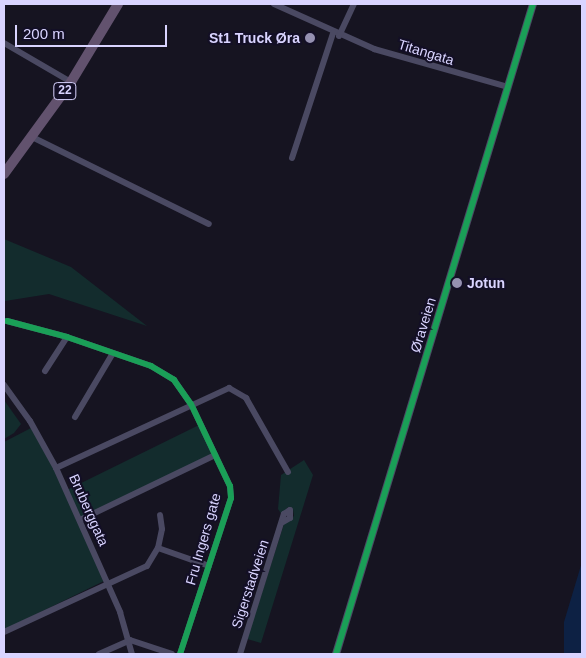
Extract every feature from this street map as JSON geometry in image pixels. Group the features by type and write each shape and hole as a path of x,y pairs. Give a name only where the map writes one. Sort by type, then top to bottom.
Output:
{"highway":[{"name":"22","path":"4,174 71,82 118,4"}],"street":[{"name":"Titangata","path":"274,4 336,34 401,58 508,87"},
{"path":"292,158 336,34 354,4"},
{"name":"Øraveien","path":"336,654 533,4"},
{"path":"4,43 71,82"},
{"path":"32,137 209,224"},
{"name":"Fru Ingers gate","path":"7,320 67,337 164,372 174,380 191,404 230,486 231,498 180,654"},
{"path":"45,371 67,337"},
{"path":"75,417 113,353"},
{"name":"Bruberggata","path":"4,384 30,421 56,468 108,584 130,640 132,654"},
{"path":"56,468 229,388 238,390 246,398 288,472"},
{"path":"80,520 215,455"},
{"path":"4,632 147,566 158,548 162,529 160,515"},
{"name":"Sigerstadveien","path":"240,654 283,522"},
{"path":"158,548 209,566"},
{"path":"99,654 130,640 172,654"}],"green space":[{"path":"4,239 71,267 147,326 49,294 5,301 4,305"},
{"path":"4,400 21,424 14,433 4,439"},
{"path":"199,425 213,454 80,519 67,490"},
{"path":"31,428 54,469 104,581 4,630 4,442"},
{"path":"304,460 313,475 261,643 247,639 284,524 294,516 293,509 288,507 282,515 278,509 281,475"}],"water":[{"path":"582,562 582,654 564,654 564,622"}],"cycle path":[{"path":"336,654 533,4"},
{"path":"7,321 67,337 151,366 174,380 191,404 230,486 231,498 180,654"}],"place":[{"name":"St1 Truck Øra","path":"310,38"},
{"name":"Jotun","path":"457,283"}]}
